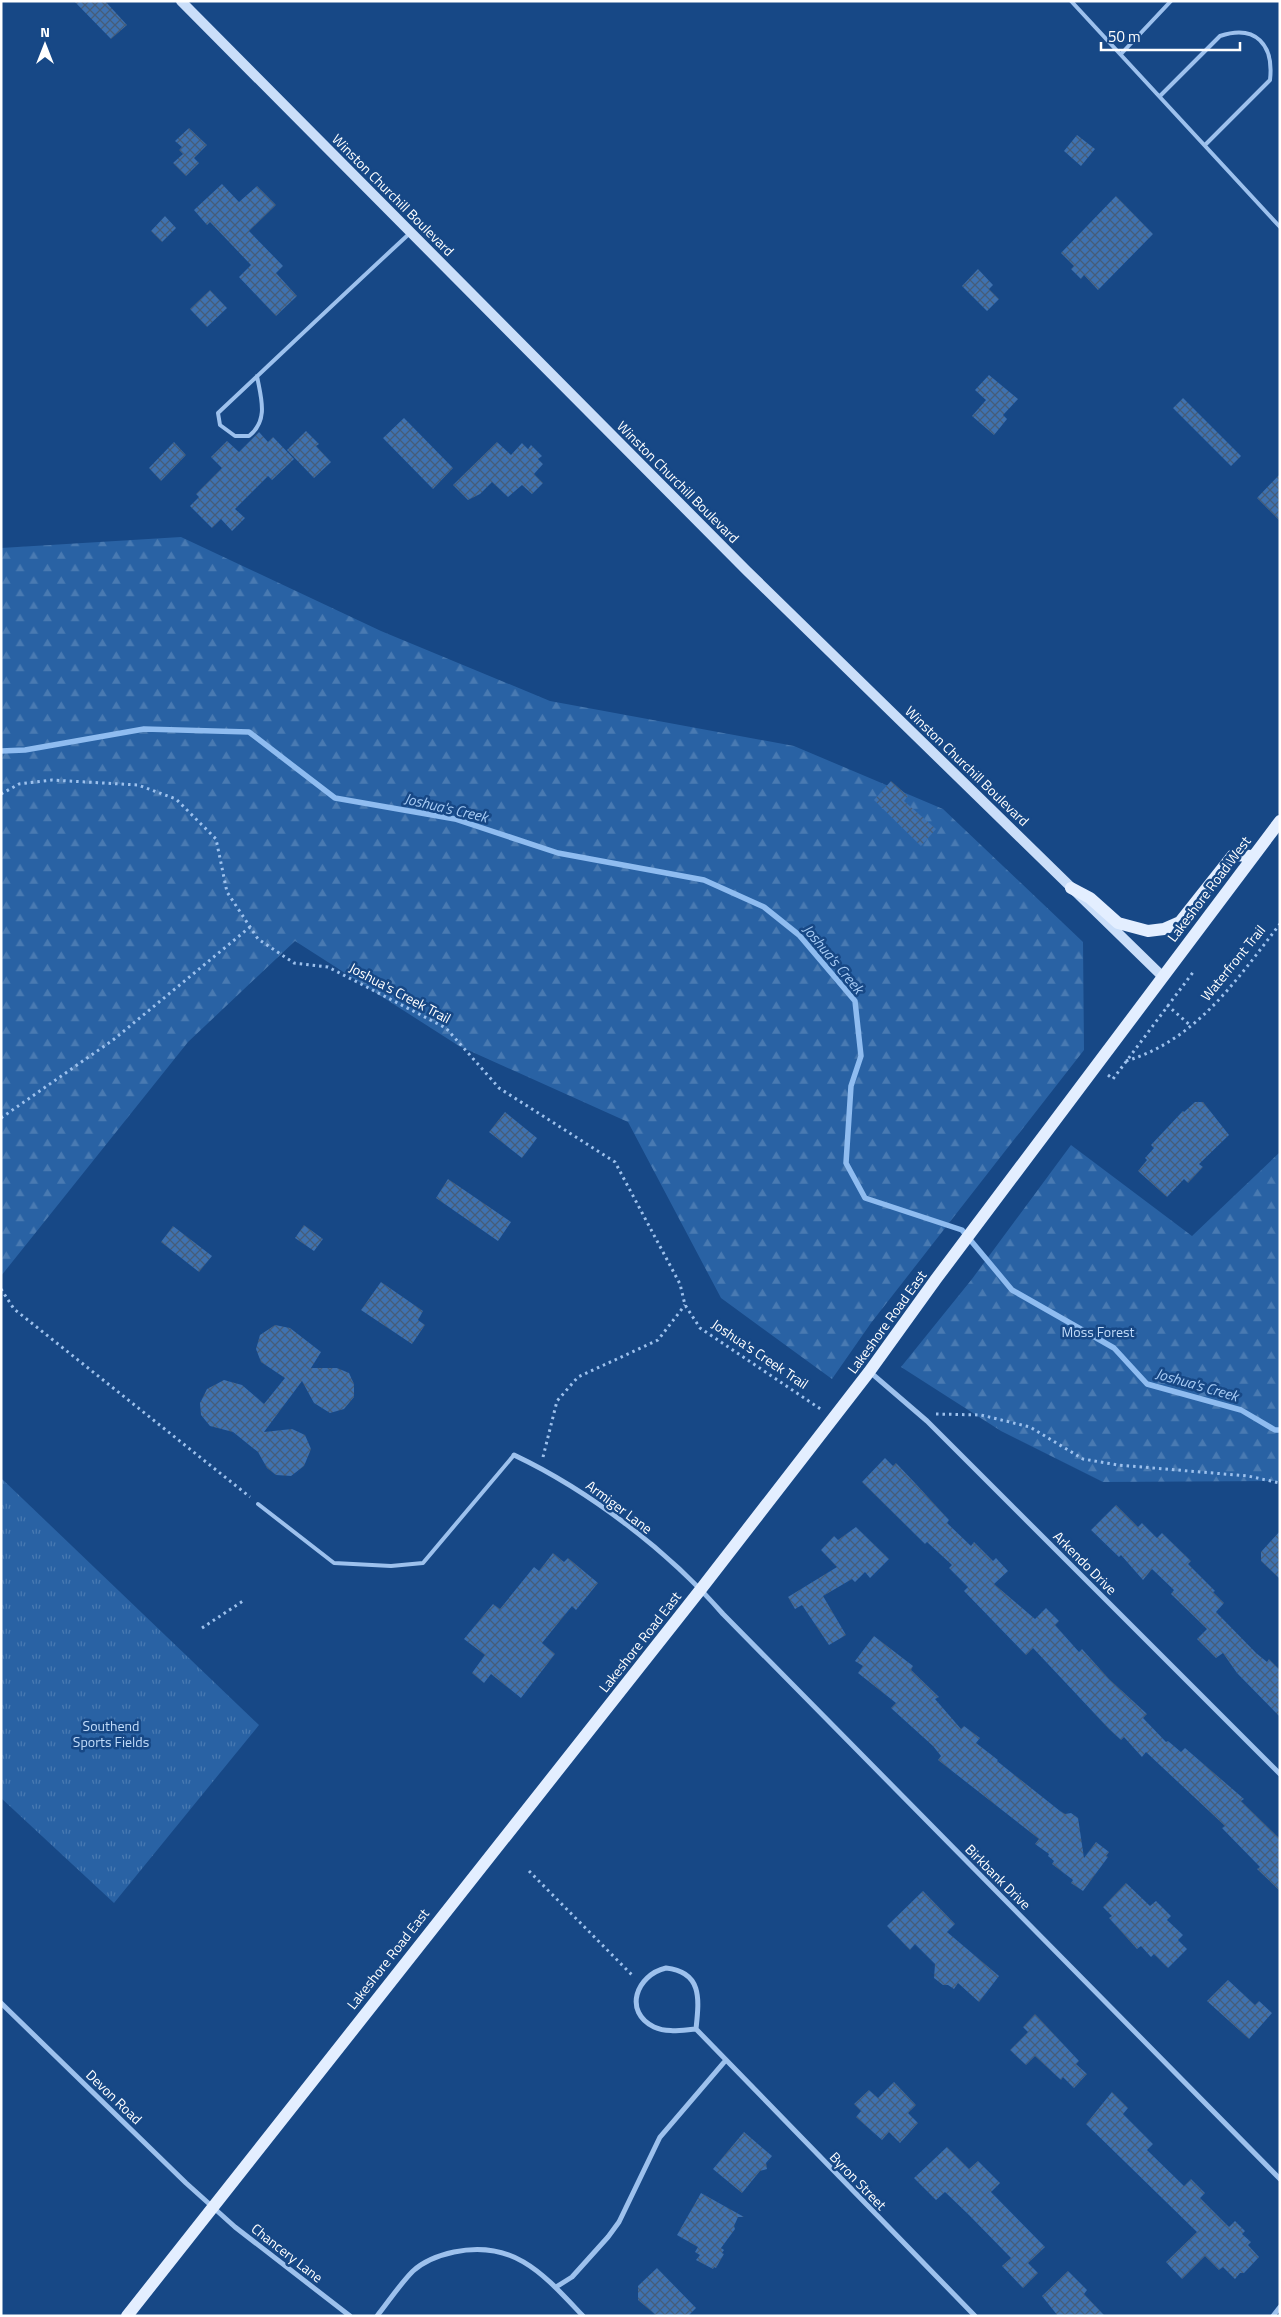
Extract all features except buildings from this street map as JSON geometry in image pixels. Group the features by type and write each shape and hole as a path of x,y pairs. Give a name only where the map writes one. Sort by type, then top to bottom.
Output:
{"main road":[{"name":"Winston Churchill Boulevard","path":"181,1 747,571 1162,976"},
{"name":"Lakeshore Road West","path":"1162,976 1280,821"},
{"path":"1071,888 1090,898 1118,924 1148,931 1164,929 1173,926 1186,916 1233,855 1252,856"},
{"name":"Lakeshore Road East","path":"127,2316 701,1589 869,1372 1162,976"}],"street":[{"name":"Arkendo Drive","path":"869,1372 927,1421 1280,1774"},
{"name":"Armiger Lane","path":"514,1455 540,1467 586,1494 679,1568 701,1589"},
{"name":"Birkbank Drive","path":"701,1589 1280,2179"},
{"path":"666,1968 681,1972 693,1981 698,2001 696,2029 663,2030 645,2021 639,2013 637,1998 640,1984 646,1976 656,1970 666,1968"},
{"name":"Devon Road","path":"1,2003 186,2183 213,2206"},
{"name":"Byron Street","path":"696,2029 725,2061 975,2316"},
{"path":"556,2287 572,2276 608,2237 618,2222 660,2137 725,2061"},
{"name":"Chancery Lane","path":"213,2206 235,2227 350,2316"},
{"path":"377,2316 414,2270 427,2261 448,2253 470,2248 492,2249 516,2256 534,2267 583,2316"},
{"path":"1273,2316 1280,2307"}],"lane":[{"path":"1072,1 1280,227"},
{"path":"1121,54 1171,1"},
{"path":"1160,96 1220,36 1232,32 1244,32 1256,36 1264,44 1269,52 1272,68 1270,80 1205,145"},
{"path":"257,376 262,417 260,424 249,436 235,436 220,425 218,413 257,376 411,232"},
{"path":"258,1504 334,1563 391,1566 423,1563 514,1455"}],"path":[{"name":"Joshua's Creek Trail","path":"1,794 19,784 52,780 138,784 176,799 216,839 226,892 258,939 294,963 328,967 446,1028 499,1088 615,1162 680,1284 685,1305 700,1328 833,1417"},
{"name":"Waterfront Trail","path":"1166,1005 1126,1061 1149,1054 1191,1026 1222,998 1280,924"},
{"path":"1,1118 113,1040 250,927"},
{"path":"1191,1026 1166,1005 1194,971"},
{"path":"1,1289 14,1309 258,1504"},
{"path":"540,1467 557,1401 578,1377 658,1340 685,1305"},
{"path":"935,1414 981,1415 1030,1427 1083,1459 1118,1465 1248,1476 1280,1483"},
{"path":"202,1628 243,1601"},
{"path":"529,1872 632,1975"}],"green space":[{"path":"181,537 381,631 550,701 794,746 943,809 1083,942 1084,1050 871,1323 832,1379 721,1298 628,1122 459,1046 295,941 188,1042 1,1276 1,548"},
{"name":"Moss Forest","path":"1071,1145 1192,1236 1280,1152 1280,1481 1103,1482 1001,1431 901,1367 972,1279"},
{"name":"Southend Sports Fields","path":"1,1478 259,1725 114,1903 1,1798"}],"waterway":[{"name":"Joshua's Creek","path":"1,751 25,750 144,729 249,732 335,798 455,819 558,853 704,880 764,907 799,935 855,1001 861,1056 851,1086 846,1163 865,1198 962,1230 1012,1290 1114,1348 1147,1384 1241,1410 1275,1430 1280,1430"}]}
